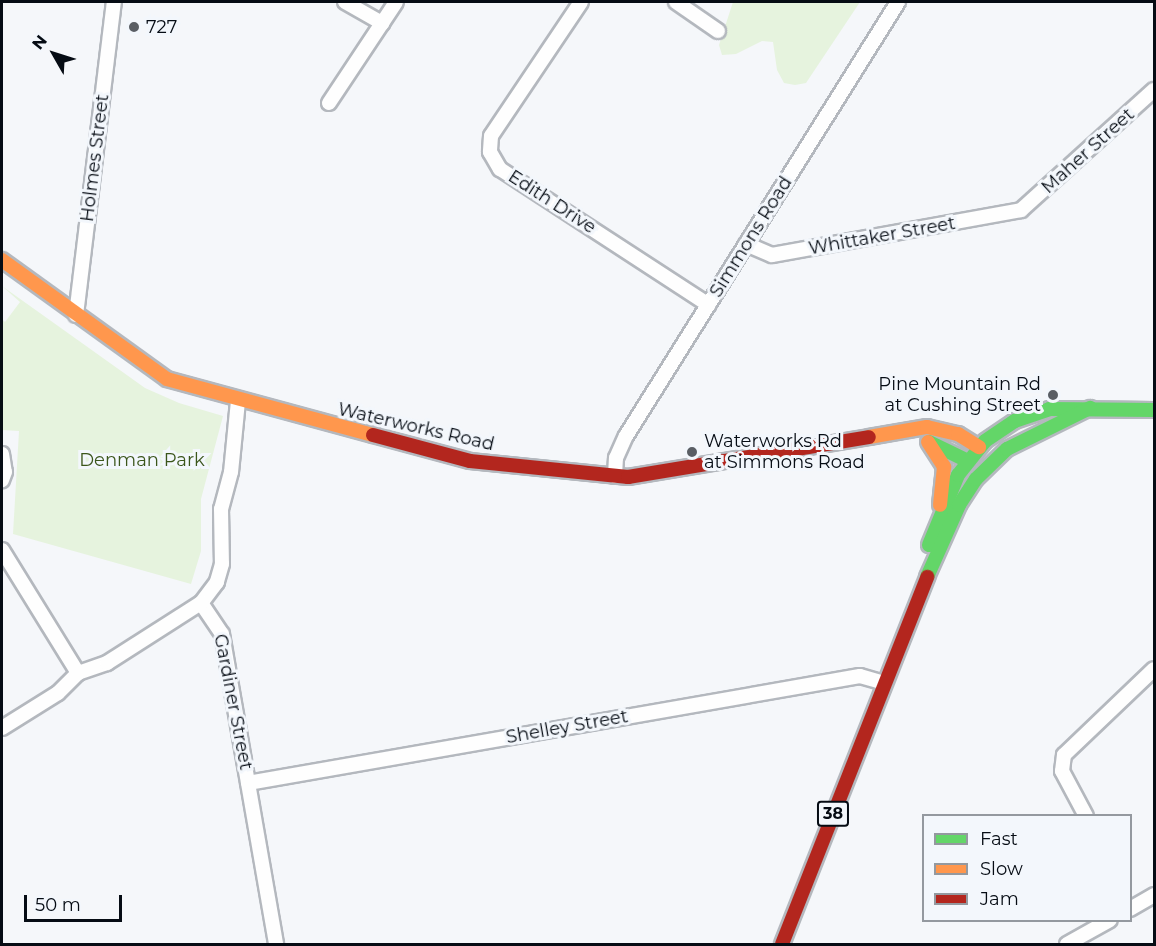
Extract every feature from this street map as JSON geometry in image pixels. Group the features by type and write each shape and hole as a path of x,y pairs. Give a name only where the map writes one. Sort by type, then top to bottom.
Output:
{"main road":[{"name":"Waterworks Road","path":"2,260 167,380 238,401 470,461 615,476 646,476 934,427 964,437 980,447"},
{"name":"38","path":"910,615 939,513 968,461 980,447 1016,421 1037,412 1090,408 1155,410"},
{"name":"38","path":"782,945 910,615 959,506 988,466 1028,435 1090,408"},
{"name":"Waterworks Road","path":"899,433 928,442 968,461 988,466"},
{"path":"928,442 944,467 939,513"},
{"path":"980,447 988,466"}],"street":[{"name":"Holmes Street","path":"76,315 114,2"},
{"path":"345,2 382,23"},
{"path":"329,103 396,2"},
{"name":"Edith Drive","path":"581,2 491,136 490,152 500,169 709,305"},
{"path":"676,2 718,31"},
{"name":"Simmons Road","path":"615,476 622,444 898,2"},
{"name":"Maher Street","path":"1021,210 1155,90"},
{"name":"Whittaker Street","path":"746,244 772,255 1021,210"},
{"path":"2,728 58,693 78,673 107,663 201,603 217,582 222,564 221,509 231,472 238,401"},
{"path":"2,454 5,459 2,480"},
{"path":"2,550 78,673"},
{"name":"Gardiner Street","path":"201,603 222,634 276,945"},
{"path":"1085,814 1064,775 1063,758 1070,746 1155,669"},
{"name":"Shelley Street","path":"248,783 860,676 884,683"},
{"path":"1133,903 1155,895"},
{"path":"1067,945 1108,922"}],"green space":[{"path":"733,2 860,2 806,83 795,85 784,83 777,70 773,42 762,41 736,54 722,55 719,45"},
{"name":"Denman Park","path":"2,286 145,388 179,403 223,416 201,499 201,551 191,584 13,534 19,431 2,430 2,319 5,322 20,302"}],"traffic: fast":[{"path":"927,577 959,505 976,479 1007,449 1090,408"},
{"path":"929,545 958,475 985,441 1015,421 1049,409 1154,410"},
{"path":"929,442 968,461"}],"traffic: slow":[{"path":"2,260 167,379 373,435"},
{"path":"869,437 927,427 958,434 979,447"},
{"path":"928,442 944,467 940,505"}],"traffic: jam":[{"path":"373,435 470,461 628,477 869,437"},
{"path":"782,944 927,577"}],"place":[{"name":"727","path":"134,27"},
{"name":"Pine Mountain Rd at Cushing Street","path":"1053,395"},
{"name":"Waterworks Rd at Simmons Road","path":"692,452"}]}
